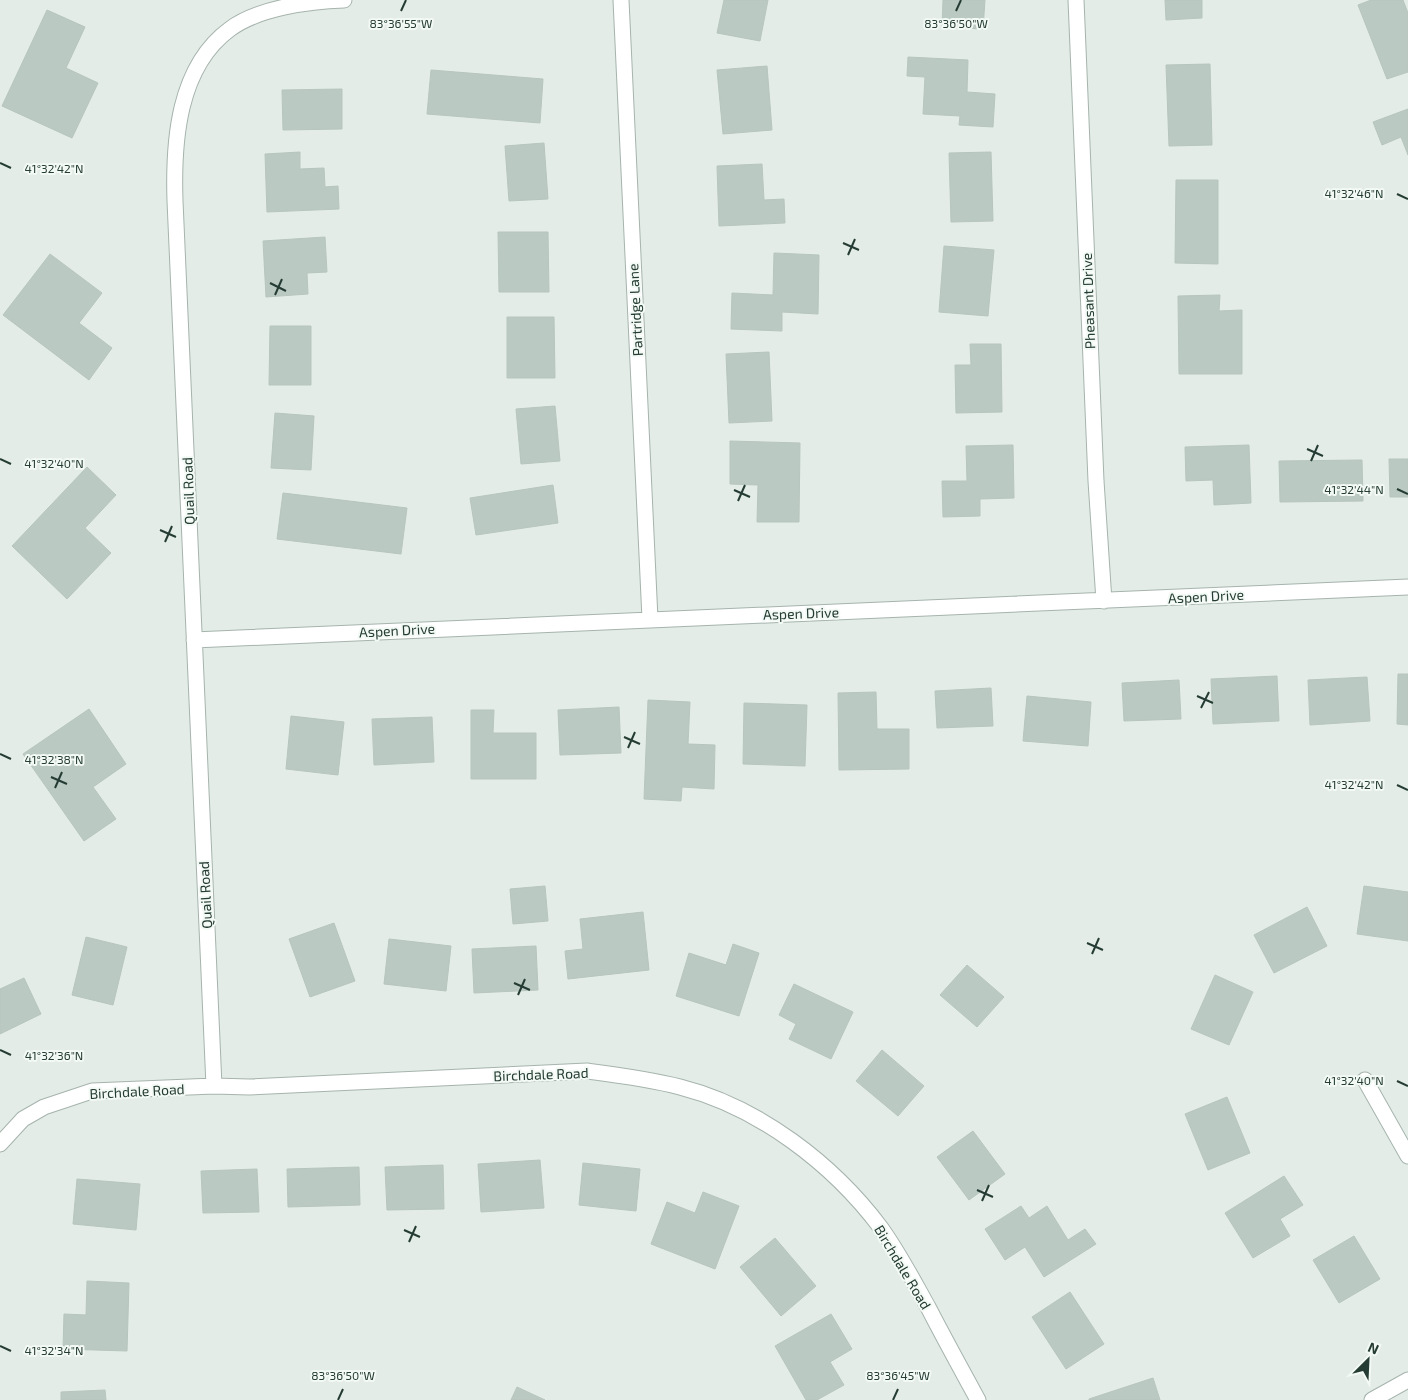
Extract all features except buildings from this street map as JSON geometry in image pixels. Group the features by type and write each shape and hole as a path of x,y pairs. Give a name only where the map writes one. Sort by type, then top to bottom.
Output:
{"street":[{"name":"Quail Road","path":"214,1086 174,180 177,136 185,94 193,74 204,55 219,37 231,28 251,18 293,5 344,0"},
{"name":"Partridge Lane","path":"621,0 650,619"},
{"name":"Pheasant Drive","path":"1076,0 1096,481 1104,601"},
{"name":"Aspen Drive","path":"194,640 1408,587"},
{"name":"Birchdale Road","path":"0,1144 23,1119 44,1106 92,1091 214,1086 249,1087 587,1071 634,1077 681,1087 724,1102 772,1127 807,1152 849,1190 882,1229 908,1270 978,1400"},
{"path":"1365,1080 1408,1156"},
{"path":"1372,1400 1408,1380"}]}
